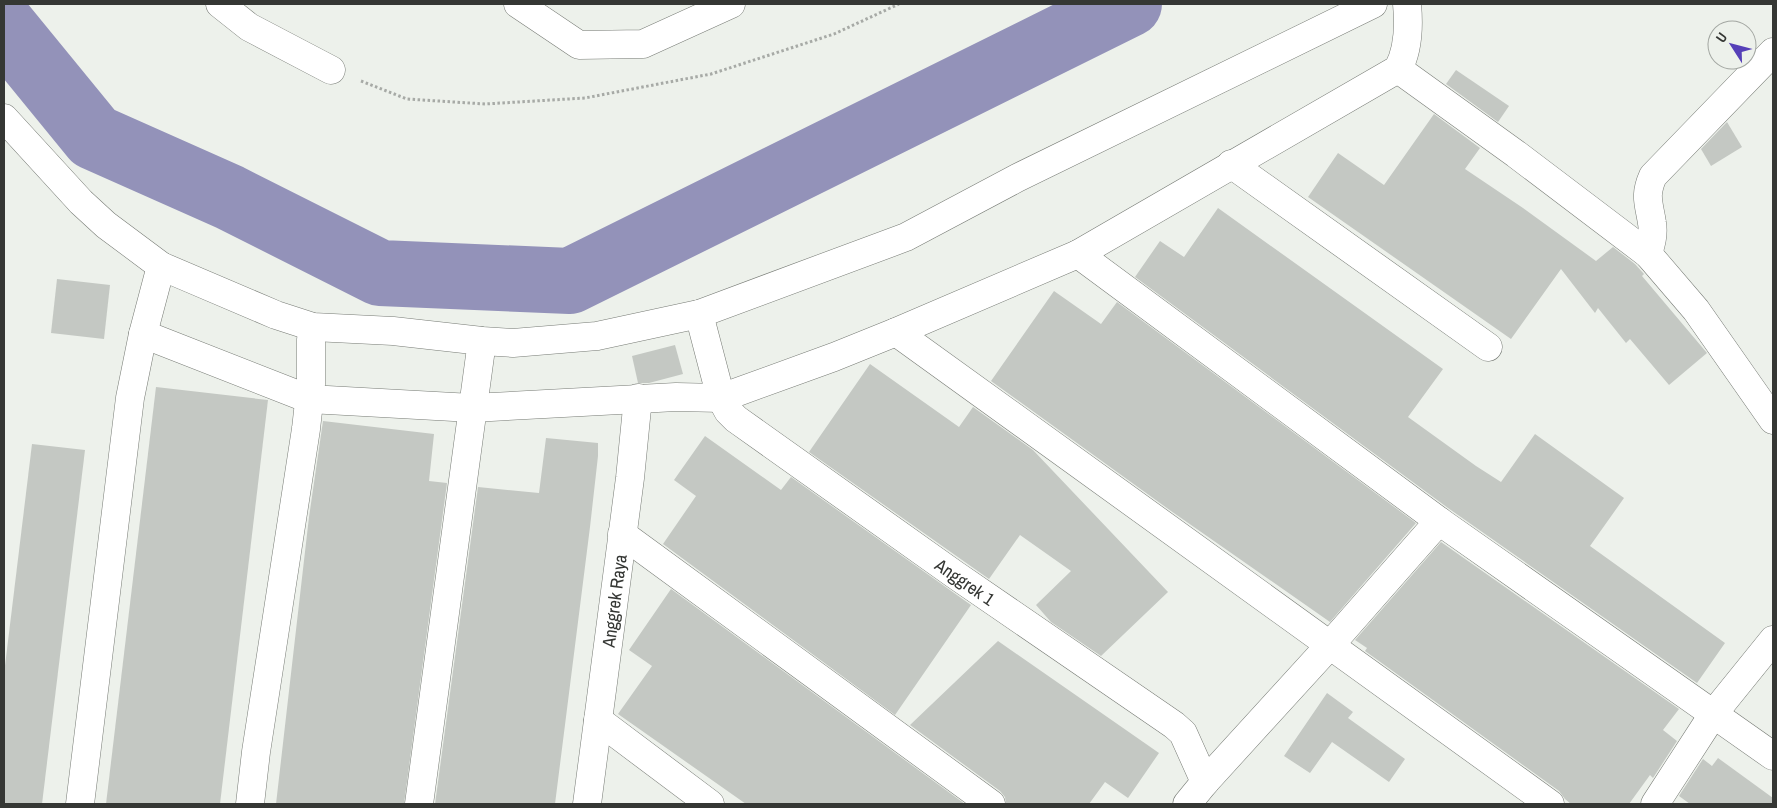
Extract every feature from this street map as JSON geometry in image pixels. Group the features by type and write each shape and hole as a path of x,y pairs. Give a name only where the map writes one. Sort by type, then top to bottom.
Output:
{"street":[{"path":"220,4 249,27 331,70"},
{"path":"518,4 579,46 643,44 731,4"},
{"path":"4,118 81,202 106,225 161,266 268,311 312,333 393,332 482,342 513,343 701,324 906,237 1017,178 1373,4"},
{"path":"143,334 310,391 472,408 676,397 719,392 834,357 1078,254 1398,69 1406,49 1408,11"},
{"path":"1648,254 1652,237 1652,222 1648,210 1648,187 1653,176 1773,52"},
{"path":"1398,69 1516,154 1648,254 1696,310 1773,420"},
{"path":"1231,164 1488,347"},
{"path":"1078,254 1439,521 1773,756"},
{"path":"80,804 130,398 143,334 161,266"},
{"path":"701,324 719,392"},
{"path":"896,332 1550,804"},
{"path":"250,804 256,752 310,391 312,333"},
{"path":"419,804 482,342"},
{"name":"Anggrek 1","path":"719,392 728,411 749,429 954,574 1174,725 1183,733 1206,782"},
{"name":"Anggrek Raya","path":"587,804 638,398"},
{"path":"1187,804 1439,521"},
{"path":"622,534 991,804"},
{"path":"1655,804 1714,713 1773,640"},
{"path":"598,720 710,804"}],"building":[{"path":"1456,70 1509,106 1498,122 1446,84"},
{"path":"1434,114 1480,148 1465,169 1596,261 1613,247 1635,264 1644,274 1642,276 1707,353 1669,385 1630,339 1626,343 1598,308 1595,313 1561,269 1511,339 1308,197 1338,153 1384,185"},
{"path":"1727,122 1742,147 1711,166 1701,149"},
{"path":"1218,208 1443,369 1408,417 1476,466 1501,482 1535,434 1624,498 1590,546 1725,643 1697,683 1448,508 1135,277 1160,241 1184,257"},
{"path":"57,279 110,285 104,339 51,333"},
{"path":"1054,291 1101,324 1117,302 1416,523 1330,622 1171,511 991,381"},
{"path":"675,345 683,374 649,383 638,383 632,356"},
{"path":"870,364 959,427 973,407 1033,450 1168,592 1101,656 1051,622 1036,605 1071,571 1020,535 989,579 809,452"},
{"path":"156,387 268,400 220,804 106,804"},
{"path":"323,421 434,434 429,481 447,483 404,804 276,804 309,517"},
{"path":"705,436 781,490 791,477 971,605 895,715 663,544 696,496 674,480"},
{"path":"546,438 598,443 590,527 555,804 435,804 478,487 539,493"},
{"path":"32,444 85,450 42,804 4,804 4,674"},
{"path":"1441,542 1679,709 1663,730 1677,741 1653,778 1650,775 1629,804 1571,804 1559,791 1365,651 1367,648 1355,640"},
{"path":"671,589 965,804 746,804 618,714 652,666 629,650"},
{"path":"998,641 1159,753 1128,798 1105,782 1089,804 1006,804 1005,797 1000,791 910,725"},
{"path":"1327,693 1353,712 1348,718 1405,759 1389,782 1332,742 1310,773 1284,756"},
{"path":"1718,758 1773,798 1773,804 1690,804 1679,796 1703,759 1712,766"}],"waterway":[{"path":"4,27 94,137 229,197 380,273 570,281 1129,4"}]}
